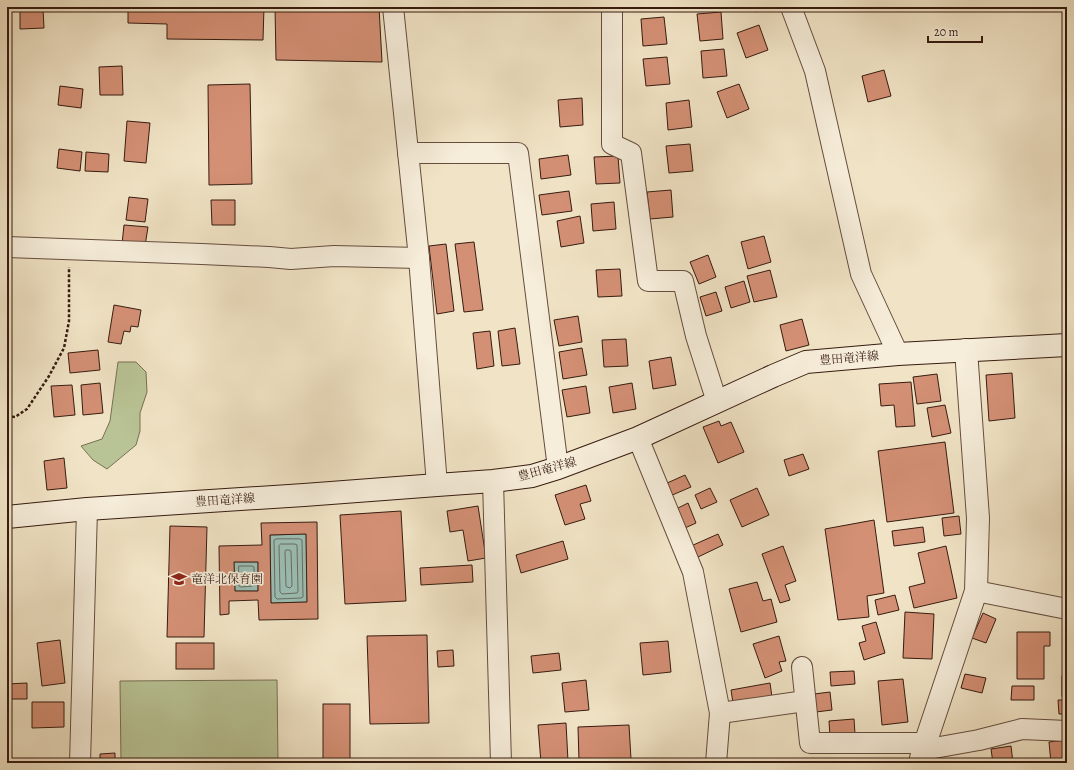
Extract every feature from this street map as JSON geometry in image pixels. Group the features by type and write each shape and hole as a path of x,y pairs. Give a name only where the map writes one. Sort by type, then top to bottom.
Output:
{"main road":[{"name":"豊田竜洋線","path":"7,517 87,509 297,496 493,481 532,476 558,468 638,438 772,376 806,362 898,354 1067,345"},
{"path":"923,752 976,591 978,518 966,350"}],"street":[{"path":"393,7 419,258 437,485"},
{"path":"612,7 612,144 631,153 648,281 683,281 696,336 717,402"},
{"path":"791,7 815,71 861,274 898,354"},
{"path":"408,153 518,153 558,468"},
{"path":"7,247 291,259 334,256 419,258"},
{"path":"638,438 693,572 720,713 716,763"},
{"path":"493,481 501,763"},
{"path":"80,763 87,509"},
{"path":"976,591 1067,609"},
{"path":"802,667 810,743 923,752 1022,729 1067,731"},
{"path":"720,713 805,701"}],"path":[{"path":"7,416 15,417 27,409 49,376 64,348 69,321 69,249"}],"green space":[{"path":"118,362 136,362 146,372 147,392 140,413 140,431 136,445 107,469 93,460 81,446 102,439 110,421"},
{"path":"277,680 278,763 121,763 120,681"}],"water":[{"path":"306,534 307,602 271,603 270,535"},
{"path":"234,562 258,562 258,591 235,591"}],"building":[{"path":"128,7 264,7 263,40 167,39 167,24 128,23"},
{"path":"275,7 379,7 382,62 276,60"},
{"path":"637,7 661,7 661,8 638,10"},
{"path":"753,7 770,7 755,12"},
{"path":"43,9 44,28 20,29 20,10"},
{"path":"721,12 723,39 700,41 697,14"},
{"path":"664,17 667,44 643,46 641,19"},
{"path":"759,25 768,50 746,58 737,33"},
{"path":"724,49 727,76 703,78 701,51"},
{"path":"667,57 670,84 646,86 643,59"},
{"path":"122,66 123,95 100,95 99,67"},
{"path":"884,70 891,96 868,102 862,76"},
{"path":"250,84 252,184 209,185 208,85"},
{"path":"739,84 749,109 727,118 717,92"},
{"path":"60,86 83,89 81,108 58,105"},
{"path":"582,98 583,125 560,127 558,100"},
{"path":"689,100 692,127 668,130 666,103"},
{"path":"127,121 150,123 146,163 124,161"},
{"path":"690,144 693,171 669,173 666,146"},
{"path":"59,149 82,152 80,171 57,168"},
{"path":"86,152 109,154 108,172 85,171"},
{"path":"568,155 571,175 541,179 539,159"},
{"path":"618,156 620,183 596,184 594,157"},
{"path":"671,190 673,217 650,219 647,192"},
{"path":"569,191 572,211 542,215 539,195"},
{"path":"129,197 148,199 145,222 126,220"},
{"path":"211,200 235,200 235,225 212,225"},
{"path":"614,202 616,229 593,231 591,204"},
{"path":"580,216 584,243 561,247 557,221"},
{"path":"124,225 148,227 145,246 122,244"},
{"path":"764,236 771,262 748,269 741,242"},
{"path":"474,242 483,310 464,312 455,244"},
{"path":"446,244 454,311 437,314 429,246"},
{"path":"708,255 716,277 699,284 690,262"},
{"path":"620,269 622,296 598,297 596,270"},
{"path":"770,270 777,297 754,302 747,276"},
{"path":"744,281 750,302 731,308 725,287"},
{"path":"716,292 722,311 706,316 700,297"},
{"path":"114,305 141,310 138,327 131,326 130,332 124,331 121,344 108,342"},
{"path":"578,316 582,342 559,346 554,320"},
{"path":"802,319 809,345 786,351 780,325"},
{"path":"515,328 520,364 502,366 498,331"},
{"path":"490,331 494,366 477,369 473,333"},
{"path":"626,339 628,366 604,367 602,340"},
{"path":"582,348 587,375 563,379 559,352"},
{"path":"98,350 100,370 70,373 68,353"},
{"path":"671,357 676,385 653,389 649,361"},
{"path":"1012,373 1015,418 989,421 986,375"},
{"path":"937,374 941,401 917,404 913,377"},
{"path":"911,382 915,426 896,427 894,405 881,406 879,384"},
{"path":"100,383 103,413 83,415 81,385"},
{"path":"632,383 636,409 613,413 609,387"},
{"path":"72,385 75,415 54,417 51,386"},
{"path":"586,386 590,413 567,417 562,390"},
{"path":"945,405 951,433 932,437 927,408"},
{"path":"719,421 721,426 731,422 744,452 718,463 703,427"},
{"path":"945,442 954,513 887,522 878,451"},
{"path":"803,454 809,469 789,476 784,460"},
{"path":"64,458 67,488 47,490 44,461"},
{"path":"685,475 691,487 670,496 665,484"},
{"path":"586,485 591,501 580,504 585,519 565,525 555,495"},
{"path":"710,488 717,502 701,509 695,495"},
{"path":"757,488 769,515 742,527 730,500"},
{"path":"688,503 696,523 685,528 676,509"},
{"path":"478,506 486,558 468,561 463,530 450,532 447,511"},
{"path":"401,511 406,601 345,604 340,515"},
{"path":"959,516 961,534 944,536 942,518"},
{"path":"874,520 884,593 867,596 869,617 838,620 825,529"},
{"path":"317,522 318,619 259,620 258,600 229,601 229,614 220,615 219,546 262,545 261,523","holes":["306,534 307,602 271,603 270,535","234,562 258,562 258,591 235,591"]},
{"path":"170,526 207,527 204,637 167,637"},
{"path":"923,527 925,542 894,546 892,531"},
{"path":"718,534 723,545 696,558 691,546"},
{"path":"563,541 568,559 521,573 516,555"},
{"path":"783,546 796,581 785,585 790,600 780,603 762,554"},
{"path":"946,546 957,598 914,608 909,587 925,583 918,553"},
{"path":"472,565 473,582 421,585 420,568"},
{"path":"757,582 763,601 771,599 777,622 741,632 729,589"},
{"path":"895,595 899,610 878,615 875,600"},
{"path":"905,612 934,614 932,659 903,658"},
{"path":"983,613 996,619 986,643 972,638"},
{"path":"876,622 885,653 864,660 859,643 866,641 862,626"},
{"path":"1017,632 1050,632 1050,646 1044,646 1044,679 1017,679"},
{"path":"427,635 429,723 370,724 367,636"},
{"path":"779,636 786,661 779,662 782,671 765,678 753,644"},
{"path":"60,640 65,683 42,686 37,643"},
{"path":"668,641 671,672 643,675 640,643"},
{"path":"176,643 214,643 214,669 176,669"},
{"path":"453,650 454,666 438,667 437,651"},
{"path":"1063,652 1067,652 1067,668 1063,668"},
{"path":"559,653 561,670 533,673 531,656"},
{"path":"854,671 855,684 831,686 830,672"},
{"path":"965,674 986,678 982,693 961,688"},
{"path":"1062,676 1067,676 1067,696 1062,696"},
{"path":"903,679 908,722 882,725 878,681"},
{"path":"586,680 589,710 565,712 562,683"},
{"path":"27,683 27,699 8,699 7,684"},
{"path":"770,683 772,697 733,703 731,690"},
{"path":"1012,686 1034,686 1034,700 1011,700"},
{"path":"830,692 832,710 816,712 814,694"},
{"path":"1058,700 1067,700 1067,714 1059,714"},
{"path":"32,702 64,702 64,727 32,728"},
{"path":"323,704 350,704 350,763 323,763"},
{"path":"854,719 855,734 830,736 829,721"},
{"path":"566,723 568,761 541,763 538,725"},
{"path":"629,725 631,759 579,761 578,727"},
{"path":"1066,740 1067,763 1051,763 1049,742"},
{"path":"1011,746 1013,763 993,763 991,749"},
{"path":"115,753 115,763 100,763 100,754"},
{"path":"36,759 63,760 63,763 36,763"}],"place":[{"name":"竜洋北保育園","path":"179,579"}]}
